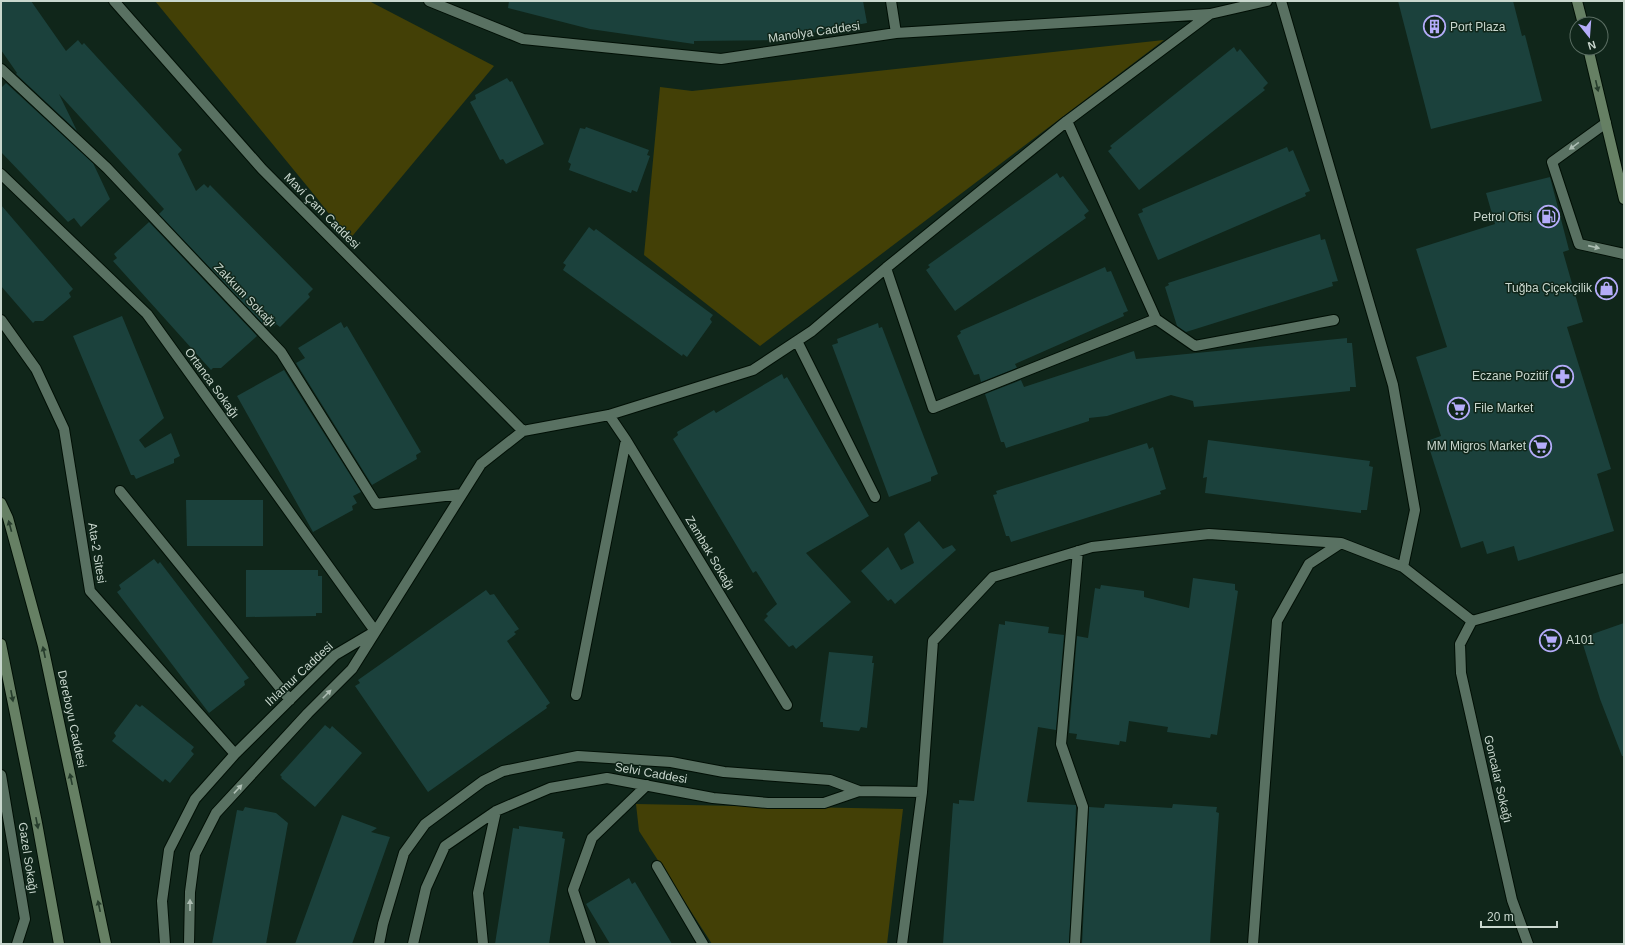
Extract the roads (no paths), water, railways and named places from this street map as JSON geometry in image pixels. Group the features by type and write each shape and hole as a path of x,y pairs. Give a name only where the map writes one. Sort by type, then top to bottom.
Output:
{"main road":[{"path":"1577,1 1581,16"},
{"path":"1590,56 1624,199"},
{"name":"Dereboyu Caddesi","path":"1,503 8,518 43,646 106,944"},
{"path":"1,644 37,823 59,944"}],"street":[{"name":"Mavi Çam Caddesi","path":"114,1 262,169 523,431"},
{"name":"Manolya Caddesi","path":"429,1 523,38 721,59 896,33 1210,14 1268,1"},
{"path":"891,1 896,33"},
{"path":"1281,1 1393,385 1415,510 1403,567"},
{"path":"523,431 609,415 753,370 812,331 886,268 1067,121 1210,14"},
{"name":"Zakkum Sokağı","path":"1,69 107,168 281,352 376,504 462,494"},
{"path":"1067,121 1156,319 1195,346 1334,320"},
{"path":"1606,123 1552,162 1579,244 1624,254"},
{"name":"Ortanca Sokağı","path":"1,174 147,314 375,631"},
{"path":"886,268 933,408 1156,319"},
{"name":"Ata-2 Sitesi","path":"1,320 36,369 64,429 90,591 235,754"},
{"path":"797,341 875,497"},
{"name":"Zambak Sokağı","path":"609,415 626,440 787,705"},
{"name":"Ihlamur Caddesi","path":"164,944 162,901 169,850 195,799 235,754 335,655 375,631 481,464 523,431"},
{"path":"576,695 626,440"},
{"path":"120,491 290,700"},
{"path":"902,944 922,792 933,641 993,577 1092,547 1209,534 1341,543 1403,567 1472,621 1624,578"},
{"path":"1253,944 1278,621 1309,564 1341,543"},
{"path":"1075,944 1083,807 1061,744 1078,551"},
{"name":"Goncalar Sokağı","path":"1472,621 1460,644 1460,672 1512,900 1528,944"},
{"path":"189,944 190,892 195,854 216,813 352,669 375,631"},
{"path":"379,944 383,924 404,853 425,824 483,781 502,771 578,756 671,762 724,772 830,780 859,791"},
{"name":"Gazel Sokağı","path":"1,775 25,919 17,944"},
{"name":"Selvi Caddesi","path":"413,944 426,888 445,846 496,811 550,788 607,778 713,798 768,803 824,803 859,791 922,792"},
{"path":"592,944 572,890 592,838 647,785"},
{"path":"483,944 478,893 496,811"},
{"path":"657,866 703,944"}],"place":[{"name":"Port Plaza","path":"1434,27"},
{"name":"Petrol Ofisi","path":"1548,217"},
{"name":"Tuğba Çiçekçilik","path":"1607,288"},
{"name":"Eczane Pozitif","path":"1563,376"},
{"name":"File Market","path":"1459,408"},
{"name":"MM Migros Market","path":"1541,446"},
{"name":"A101","path":"1551,640"}]}
